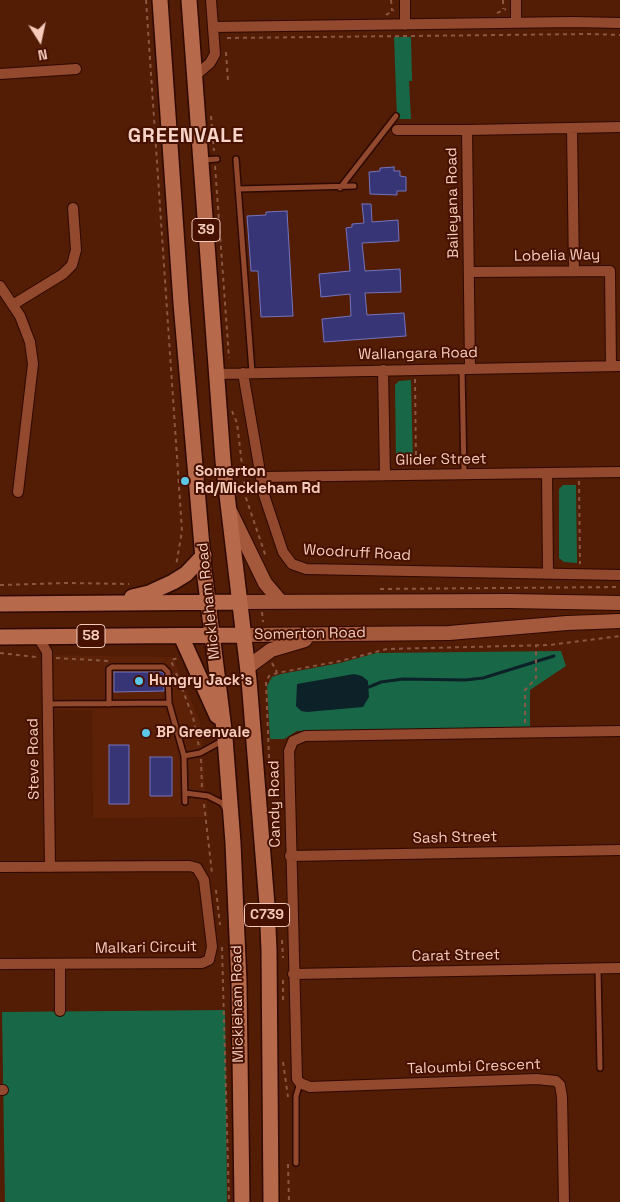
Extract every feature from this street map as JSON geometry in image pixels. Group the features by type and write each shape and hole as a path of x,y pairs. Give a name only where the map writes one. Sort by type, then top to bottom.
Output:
{"main road":[{"name":"Mickleham Road","path":"160,0 166,71 162,130 181,303 208,602 225,738 232,824 239,984 242,1202"},
{"name":"Mickleham Road","path":"190,0 195,76 211,160 223,373 227,506 248,668 268,941 271,1202"},
{"path":"227,506 265,582 281,602"},
{"path":"106,603 149,593 173,582 186,574 204,555"},
{"path":"0,604 509,601 620,604"},
{"name":"Somerton Road","path":"0,637 457,632 567,623 620,621"},
{"path":"248,668 268,652 284,645 330,634"},
{"path":"181,636 214,707 225,738"}],"street":[{"path":"195,76 214,58 211,0"},
{"path":"405,0 405,25"},
{"path":"516,0 516,23"},
{"path":"213,27 620,23"},
{"path":"0,74 76,69"},
{"path":"572,128 574,271"},
{"name":"Baileyana Road","path":"466,368 469,272 467,130 620,128"},
{"path":"397,130 467,130"},
{"path":"14,304 63,274 72,265 76,250 73,208"},
{"name":"Lobelia Way","path":"469,272 610,271 616,366"},
{"path":"0,286 14,304 26,329 33,364 18,492"},
{"name":"Wallangara Road","path":"223,373 616,366"},
{"path":"384,370 385,475"},
{"name":"Woodruff Road","path":"247,372 264,495 283,552 292,564 306,569 620,575"},
{"name":"Glider Street","path":"262,477 620,472"},
{"path":"547,473 548,573"},
{"path":"38,637 47,654 59,637"},
{"name":"Steve Road","path":"47,654 50,867"},
{"name":"Candy Road","path":"300,1083 295,1074 288,973 289,752 291,744 296,738 304,736 620,731"},
{"name":"Sash Street","path":"290,856 620,850"},
{"name":"Malkari Circuit","path":"0,867 190,866 197,868 202,873 209,906 212,947 209,960 202,963 0,964"},
{"path":"60,964 60,1011"},
{"name":"Carat Street","path":"288,973 620,968"},
{"name":"Taloumbi Crescent","path":"300,1083 310,1086 537,1079 556,1081 560,1086 562,1097 564,1202"},
{"path":"271,1179 278,1202"}],"lane":[{"path":"154,14 157,39 166,71"},
{"path":"340,188 396,116"},
{"path":"236,159 247,372"},
{"path":"238,189 340,188 354,186"},
{"path":"464,474 466,368"},
{"path":"109,704 109,669 163,667 168,672 169,703 184,756 185,802"},
{"path":"48,704 169,703"},
{"path":"184,756 213,748 225,738"},
{"path":"185,793 203,795 222,803 228,811 232,824"},
{"path":"598,969 600,1068"},
{"name":"Candy Road","path":"296,1163 296,1096 300,1083"}],"path":[{"path":"146,0 162,130"},
{"path":"391,0 392,10"},
{"path":"503,0 503,9"},
{"path":"224,38 590,34 620,36"},
{"path":"210,107 205,127 211,160 223,373"},
{"path":"415,369 416,475"},
{"path":"230,407 237,423 246,498 267,559"},
{"path":"579,473 580,574"},
{"path":"171,568 176,564"},
{"path":"0,585 66,582 132,584"},
{"path":"373,589 620,586"},
{"path":"261,602 265,635"},
{"path":"269,760 266,682 269,676 277,672 340,661 386,649 536,646 620,636"},
{"path":"524,732 525,690 536,680 536,646"},
{"path":"268,652 277,672"},
{"path":"0,654 47,654 116,661"},
{"path":"162,660 171,660 190,654"},
{"path":"171,660 193,717 200,753 212,874"},
{"path":"214,882 220,928"},
{"path":"282,938 284,964"},
{"path":"222,947 229,1202"},
{"path":"283,1006 288,973"},
{"path":"283,1055 288,1101"},
{"path":"288,1157 289,1202"}],"shaded area":[{"name":"BP Greenvale","path":"54,655 173,657 200,722 208,817 93,818 92,710 54,710"}],"green space":[{"path":"394,37 411,37 412,81 409,81 411,119 397,119"},
{"path":"411,380 413,464 401,464 396,459 395,385 399,381"},
{"path":"563,485 576,485 577,563 564,562 559,558 559,489"},
{"path":"561,651 566,666 530,690 530,727 297,731 284,739 270,739 267,686 272,677 281,674 340,663 376,653"},
{"path":"225,1010 227,1202 5,1202 2,1012"}],"water":[{"path":"354,674 362,676 368,681 369,697 363,707 307,712 301,711 296,706 297,684"}],"building":[{"path":"394,167 394,171 400,171 400,176 406,177 406,191 397,191 397,195 370,194 369,172 380,171 380,168"},
{"path":"362,204 371,204 372,222 398,220 399,241 362,243 365,271 400,269 401,292 365,293 367,315 404,313 406,336 324,342 322,319 351,316 350,294 321,297 319,274 350,271 346,228 352,227 352,224 364,223"},
{"path":"287,211 293,316 261,317 258,271 251,271 247,216 266,215 266,212"},
{"name":"Hungry Jack's","path":"114,672 162,672 164,674 164,691 114,692"},
{"path":"109,745 129,745 129,804 109,804"},
{"path":"150,757 172,757 172,796 150,796"}],"waterway":[{"path":"369,687 381,682 403,679 465,680 483,678 554,656"}],"place":[{"name":"Somerton Rd/Mickleham Rd","path":"185,481"},
{"name":"Hungry Jack's","path":"139,681"},
{"name":"BP Greenvale","path":"146,733"}],"district":[{"name":"GREENVALE","path":"186,137"}]}
